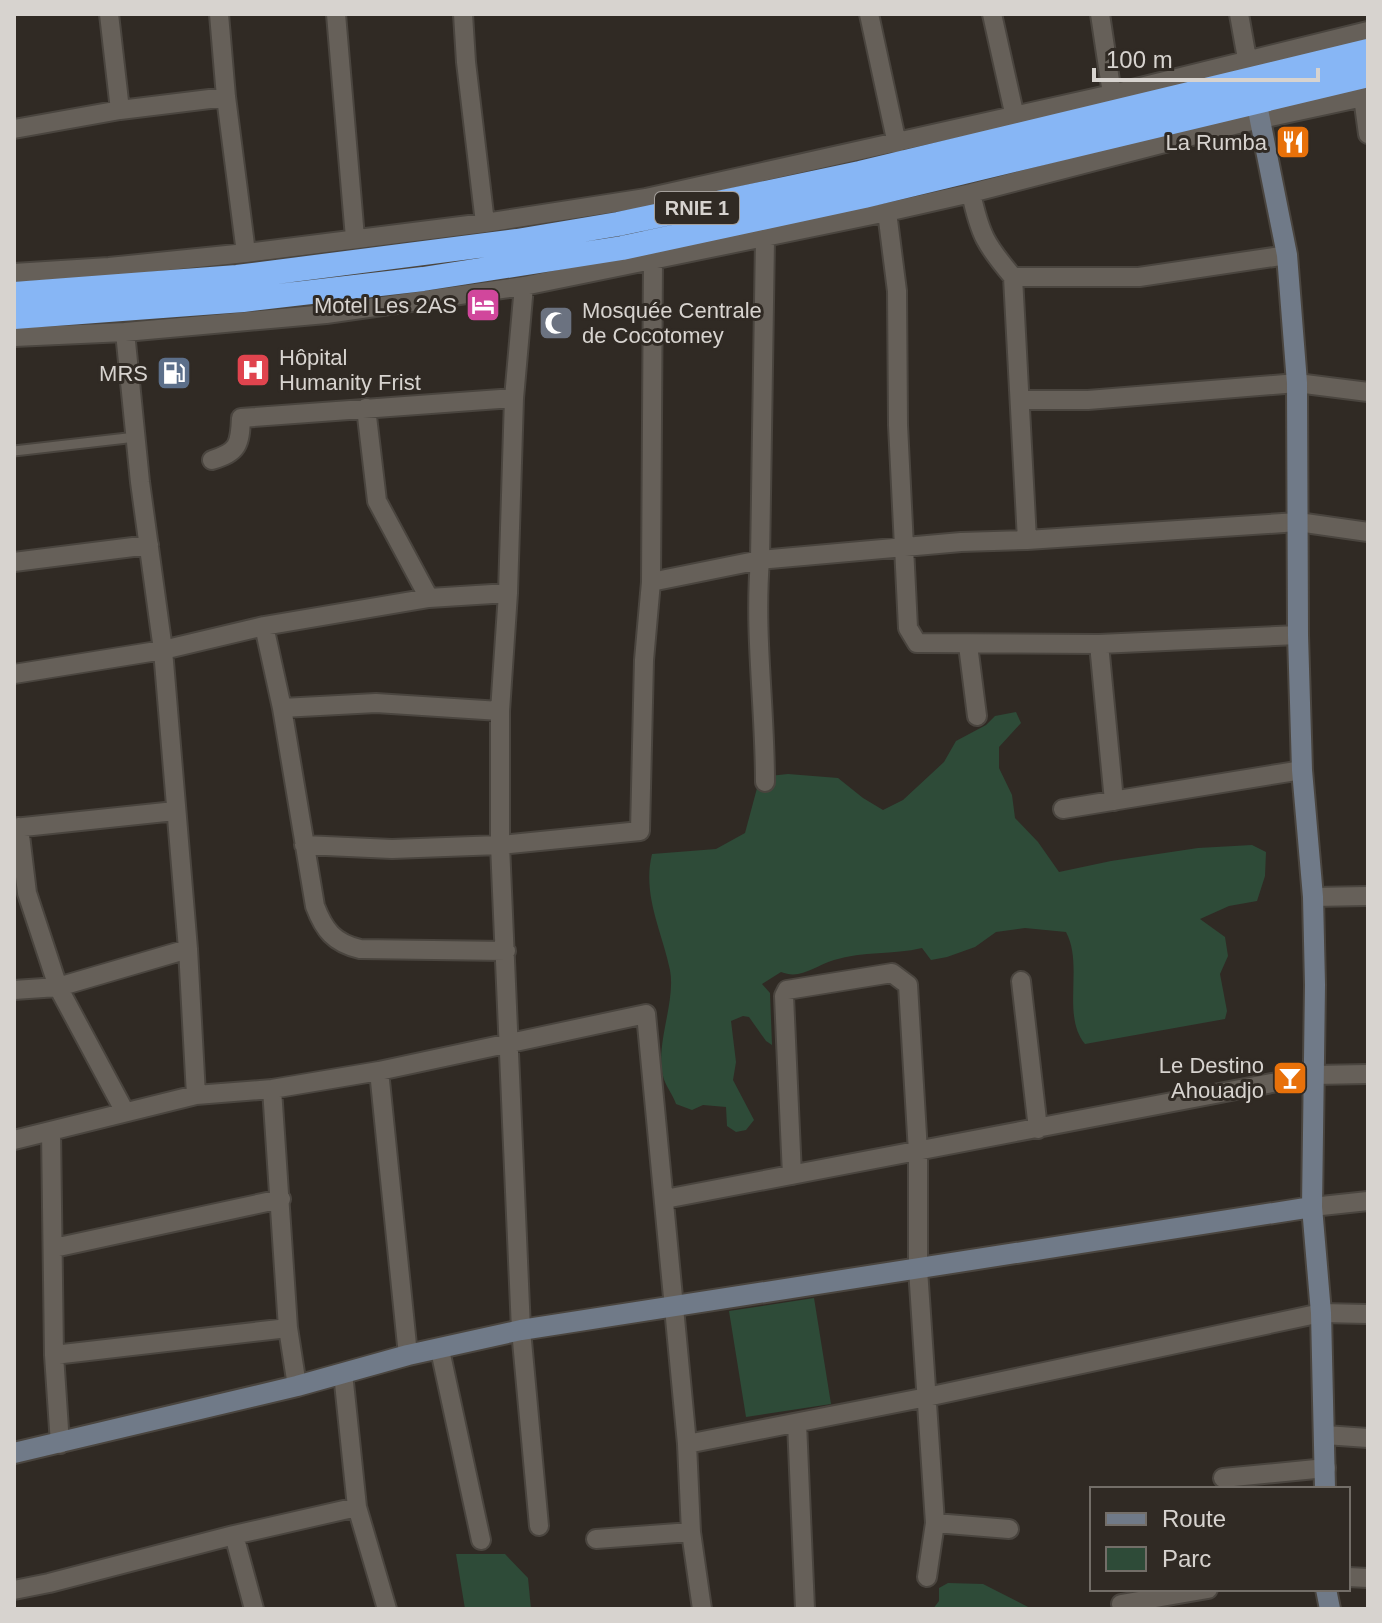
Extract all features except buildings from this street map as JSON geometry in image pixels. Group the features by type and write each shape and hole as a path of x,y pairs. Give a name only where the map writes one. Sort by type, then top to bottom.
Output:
{"highway":[{"name":"RNIE 1","path":"14,317 243,300 436,277 592,253 864,196 1254,90 1368,51"},
{"name":"RNIE 1","path":"14,294 237,277 517,241 618,224 1254,90 1366,89"}],"main road":[{"path":"1254,90 1287,255 1297,383 1302,770 1313,897 1312,1207 1321,1313 1326,1479"},
{"path":"14,1453 521,1330 673,1309 1312,1207"}],"street":[{"path":"109,14 120,110"},
{"path":"219,14 246,253"},
{"path":"336,14 355,238"},
{"path":"463,14 485,223"},
{"path":"869,14 897,144"},
{"path":"992,14 1015,117"},
{"path":"1100,14 1112,94"},
{"path":"1239,14 1254,90"},
{"path":"14,337 125,332 326,314 524,286 887,212 971,193 1254,90 1368,31"},
{"path":"1366,89 1368,134"},
{"path":"14,273 246,253 485,223 646,198 1112,94 1254,90"},
{"path":"14,129 120,110 226,97"},
{"path":"971,193 977,222 987,246 1013,277 1027,540"},
{"path":"887,212 897,291 898,425 908,628 917,643 1099,644 1298,635"},
{"path":"765,239 757,603 765,720 765,782"},
{"path":"1013,277 1139,277 1287,255"},
{"path":"304,845 392,849 500,845 640,831 644,660 651,582 653,261"},
{"path":"524,286 514,398 508,593 500,711 500,845 521,1330 539,1526"},
{"path":"125,332 163,650 188,949 196,1095"},
{"path":"1020,400 1088,400 1297,383 1368,392"},
{"path":"212,460 231,454 235,449 240,436 241,418 514,398"},
{"path":"366,408 377,501 429,598"},
{"path":"651,582 760,560 961,542 1298,522 1368,532"},
{"path":"14,562 149,545"},
{"path":"14,674 163,650 264,626 429,598 508,593"},
{"path":"264,626 282,708 318,914 328,933 343,945 360,949 506,951"},
{"path":"1099,644 1114,801"},
{"path":"968,645 977,716"},
{"path":"282,708 376,703 500,711"},
{"path":"1063,809 1302,770"},
{"path":"125,1112 58,987 27,893 17,828 175,811"},
{"path":"1313,897 1368,896"},
{"path":"14,990 58,987 188,949"},
{"path":"792,1175 784,996 790,988 892,973 908,985 918,1152 918,1269 935,1523 927,1577"},
{"path":"1021,981 1038,1129"},
{"path":"14,1140 196,1095 272,1089 379,1071 646,1014 687,1444 691,1532 702,1609"},
{"path":"379,1071 408,1355"},
{"path":"665,1199 1314,1075 1368,1074"},
{"path":"272,1089 288,1328 297,1386"},
{"path":"51,1131 54,1355 60,1444"},
{"path":"54,1248 281,1199"},
{"path":"1312,1207 1368,1201"},
{"path":"687,1444 927,1397 1321,1313 1368,1314"},
{"path":"54,1355 288,1328"},
{"path":"440,1350 481,1540"},
{"path":"343,1373 357,1507 387,1609"},
{"path":"797,1423 805,1609"},
{"path":"1325,1435 1368,1438"},
{"path":"1223,1478 1326,1479"},
{"path":"14,1590 357,1507"},
{"path":"935,1523 1009,1529"},
{"path":"596,1539 691,1532"},
{"path":"234,1535 254,1609"},
{"path":"1121,1604 1196,1591"}],"lane":[{"path":"14,451 136,437"}],"green space":[{"path":"1016,712 1021,723 999,747 999,768 1012,795 1015,818 1038,842 1059,872 1198,848 1252,845 1266,852 1265,876 1257,901 1229,906 1200,919 1225,937 1228,956 1220,974 1227,1011 1225,1019 1085,1044 1074,1019 1073,959 1066,932 1025,928 996,932 975,947 931,960 922,948 845,957 801,973 781,972 762,984 770,993 772,1045 749,1017 731,1021 736,1062 733,1080 754,1120 746,1130 736,1132 727,1126 726,1107 703,1105 692,1110 676,1104 664,1079 661,1064 671,982 651,898 652,854 716,849 745,833 760,777 788,774 838,778 883,810 903,800 944,762 956,741 986,725 995,716"},
{"path":"814,1298 831,1404 746,1417 729,1311"},
{"path":"456,1554 505,1554 528,1578 531,1609 465,1609"},
{"path":"948,1583 983,1584 1032,1609 933,1609 939,1601 939,1588"}],"place":[{"name":"La Rumba","path":"1293,142"},
{"name":"Motel Les 2AS","path":"483,305"},
{"name":"Mosquée Centrale de Cocotomey","path":"556,323"},
{"name":"Hôpital Humanity Frist","path":"253,370"},
{"name":"MRS","path":"174,373"},
{"name":"Le Destino Ahouadjo","path":"1290,1078"}]}
